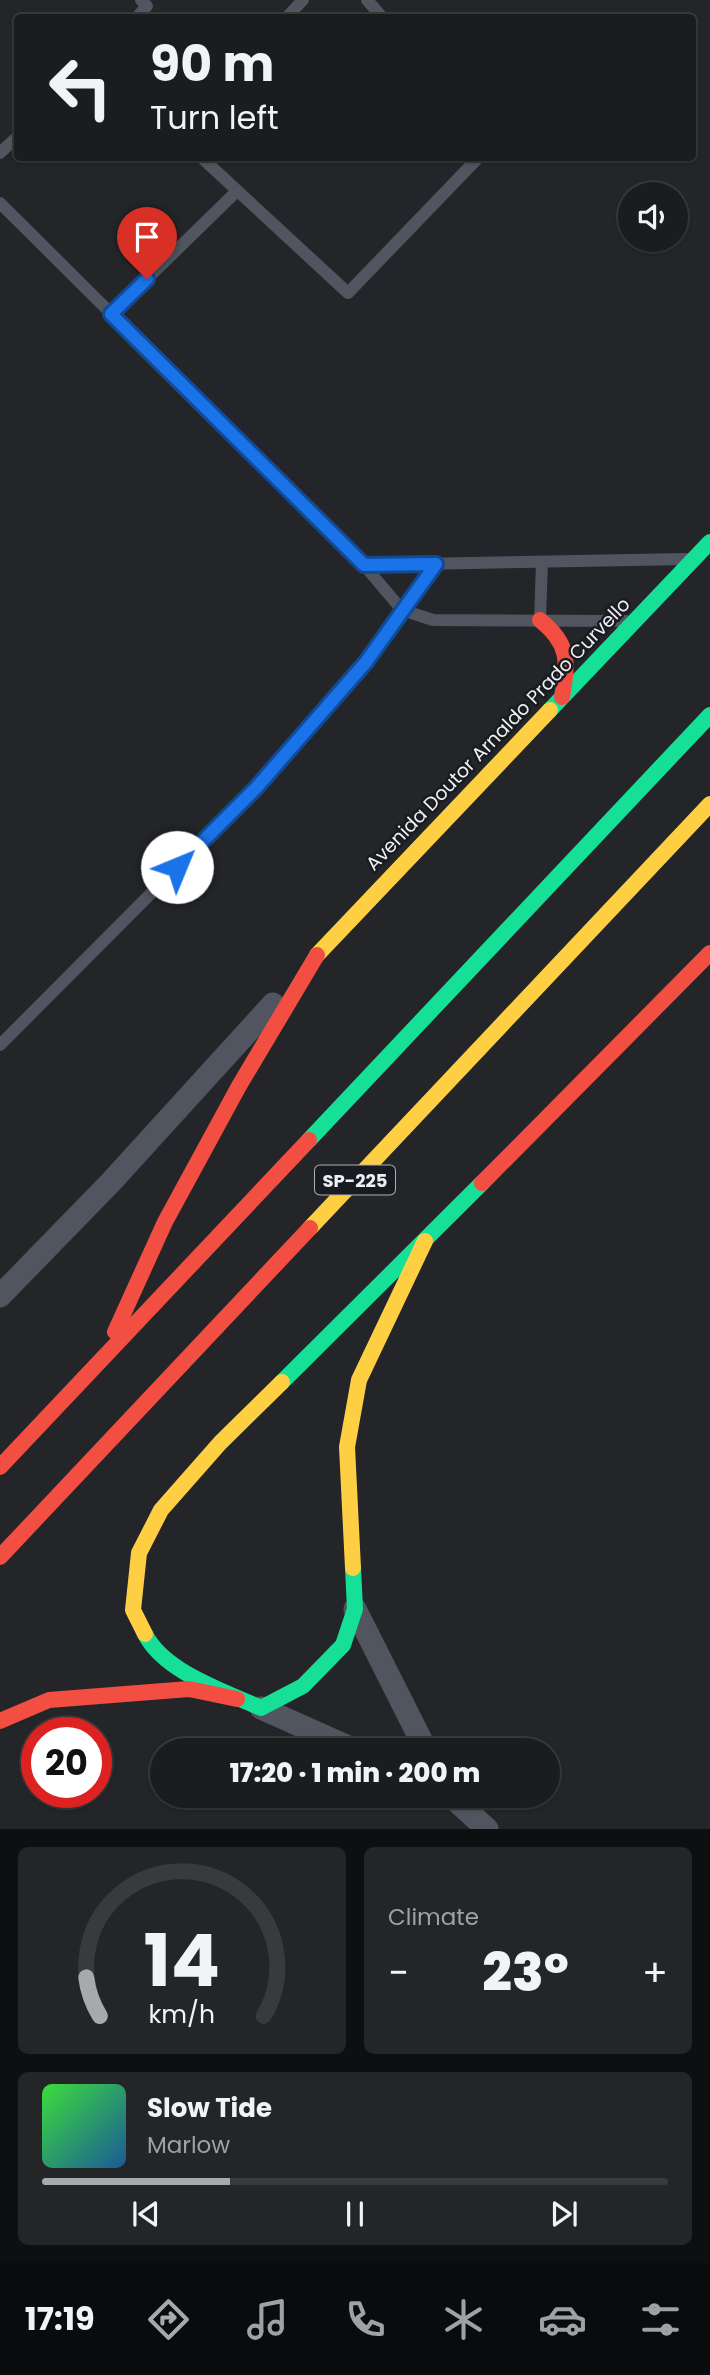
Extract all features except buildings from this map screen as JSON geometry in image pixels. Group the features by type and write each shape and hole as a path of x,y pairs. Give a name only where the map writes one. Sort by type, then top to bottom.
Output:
{"main road":[{"name":"Avenida Doutor Arnaldo Prado Curvello","path":"103,1359 165,1222 239,1086 317,955 710,542"},
{"path":"540,620 556,631 564,648 568,665 562,697"},
{"name":"SP-225","path":"0,1467 710,715"},
{"name":"SP-225","path":"0,1557 710,804"},
{"path":"425,1241 359,1380 347,1447 355,1609 343,1645 303,1686 261,1708 237,1699 187,1674 152,1648 133,1610 139,1553 161,1510 220,1443 425,1241 710,953"},
{"path":"0,1721 49,1700 189,1689 237,1699"}],"street":[{"path":"0,1296 111,1182 317,955"},
{"path":"355,1609 420,1738"},
{"path":"261,1708 328,1738"},
{"path":"464,1808 487,1829"}],"lane":[{"path":"140,14 147,6 141,0"},
{"path":"290,14 303,0"},
{"path":"367,0 379,14"},
{"path":"0,153 14,140"},
{"path":"205,161 348,293 475,161"},
{"path":"111,314 237,191"},
{"path":"0,203 364,565 402,610 433,620 635,621"},
{"path":"364,565 694,559"},
{"path":"540,620 542,562"},
{"path":"0,1045 256,788 366,662 436,564"}],"traffic: fast":[{"path":"550,710 710,542"},
{"path":"309,1140 710,715"},
{"path":"282,1382 482,1183"},
{"path":"145,1634 154,1647 180,1670 261,1708 303,1686 343,1645 355,1609 353,1568"}],"traffic: slow":[{"path":"317,955 550,710"},
{"path":"310,1228 710,804"},
{"path":"353,1568 347,1447 359,1380 425,1241"},
{"path":"145,1634 133,1610 139,1553 161,1510 220,1443 282,1382"}],"traffic: jam":[{"path":"540,620 557,637 565,654 562,697"},
{"path":"482,1183 710,953"},
{"path":"115,1332 165,1222 239,1086 317,955"},
{"path":"0,1467 309,1140"},
{"path":"0,1557 310,1228"},
{"path":"0,1721 49,1700 189,1689 237,1699"}],"route":[{"path":"147,279 111,314 364,565 436,564 366,662 256,788 177,867"}]}
